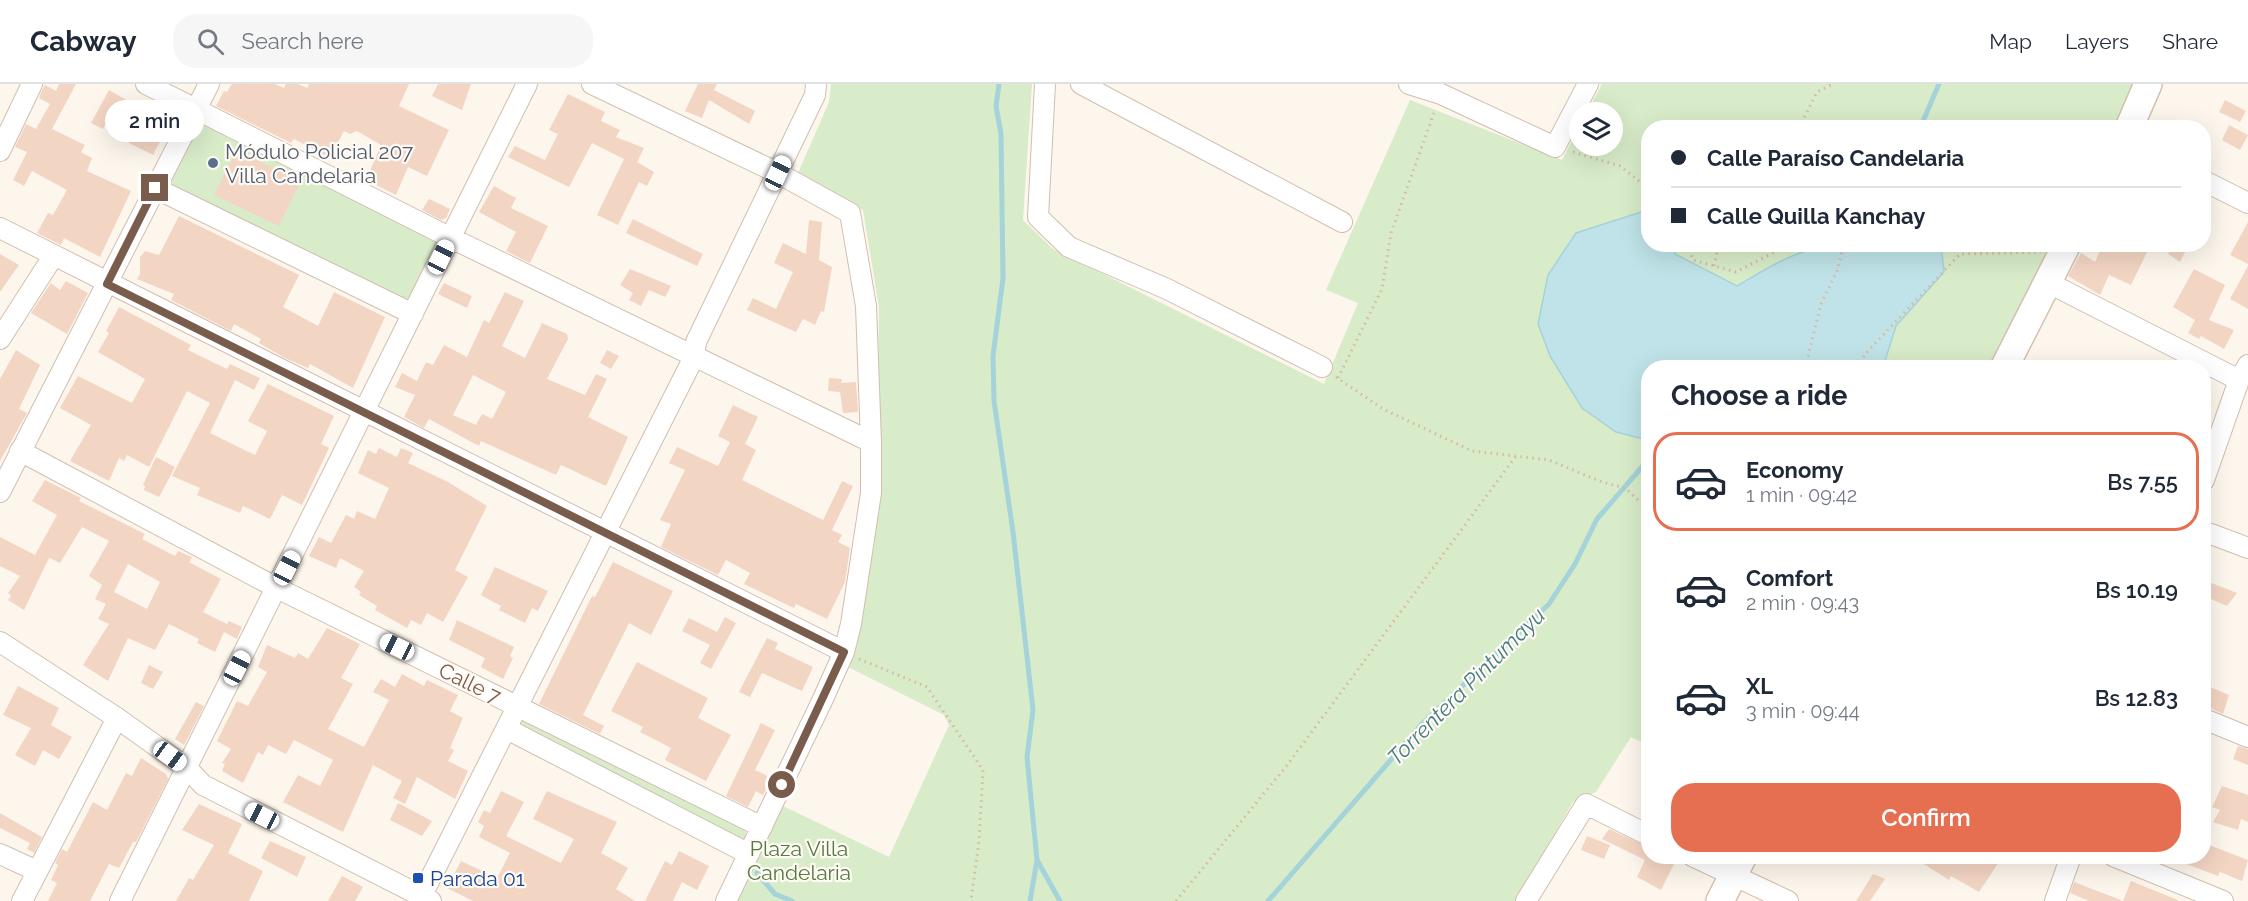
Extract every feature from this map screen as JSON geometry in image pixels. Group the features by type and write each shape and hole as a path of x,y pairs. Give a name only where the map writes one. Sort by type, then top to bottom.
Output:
{"street":[{"path":"0,151 32,84"},
{"path":"146,84 451,238 871,442"},
{"path":"0,492 209,84"},
{"path":"120,901 527,84"},
{"path":"592,84 778,173 850,213 866,306 871,442 870,493 851,624 844,652 726,901"},
{"path":"0,642 117,718 187,768 202,785 424,900 517,706 694,357 696,342 815,95 816,84"},
{"path":"1045,84 1038,217 1057,239 1069,247 1167,289 1322,367"},
{"path":"1082,84 1342,222"},
{"path":"1415,85 1441,94 1555,147 1587,84"},
{"path":"2132,120 2148,84"},
{"path":"2211,184 2248,203"},
{"path":"155,188 413,314"},
{"path":"0,228 107,284 844,652"},
{"path":"2008,360 2064,252"},
{"path":"0,339 54,255"},
{"path":"2047,282 2244,372 2211,461"},
{"name":"Calle 7","path":"20,451 277,588 762,827"},
{"path":"2211,534 2248,548"},
{"path":"22,901 117,718"},
{"path":"2211,722 2248,737"},
{"name":"Calle 7","path":"507,729 749,854"},
{"path":"1526,901 1586,804 1641,832"},
{"path":"0,854 37,872"},
{"path":"2055,901 2067,864"},
{"path":"2133,864 2223,901"},
{"path":"1720,901 1738,867 1788,901"}],"path":[{"path":"1803,120 1817,92 1833,84"},
{"path":"1338,378 1382,289 1391,233 1441,94"},
{"path":"1555,147 1620,166 1641,182"},
{"path":"1690,252 1693,260 1736,272 1775,252"},
{"path":"1713,266 1717,252"},
{"path":"1807,360 1821,304 1837,272 1842,252"},
{"path":"1862,360 1865,354 1960,254 1995,252"},
{"path":"1322,367 1383,409 1472,451 1549,460 1602,482 1625,488 1641,503"},
{"path":"1176,901 1288,764 1515,456"},
{"path":"844,652 927,687 983,770 979,842 971,901"}],"green space":[{"name":"Plaza Villa Candelaria","path":"831,84 1032,84 1023,220 1053,249 1324,384 1358,303 1326,290 1410,100 1562,160 1569,146 1569,156 1623,156 1623,102 1592,102 1602,84 2139,84 2121,120 1641,120 1641,252 2055,252 1996,360 1641,360 1641,742 1631,737 1596,792 1573,802 1515,901 734,901 781,805 889,857 949,725 944,715 848,667 874,547 879,307 863,210 798,173 829,102"},
{"path":"204,123 435,236 436,247 407,307 165,187 198,128"},
{"path":"522,717 746,828 745,839 739,842 517,726"}],"water":[{"path":"1641,212 1641,252 1675,252 1737,286 1774,265 1804,252 1942,252 1944,272 1896,326 1885,360 1641,360 1641,438 1616,432 1582,408 1550,356 1538,324 1548,275 1576,233"}],"building":[{"path":"59,84 76,84 52,129 85,145 81,152 92,158 87,171 131,191 100,257 64,238 61,245 37,233 48,213 53,215 67,190 32,171 24,186 13,180 27,152 15,147 26,124 36,129 50,104 39,98 43,88 45,85 56,91"},
{"path":"232,84 275,84 284,88 286,84 298,84 307,88 309,84 409,84 399,106 449,130 427,176 408,167 396,195 366,180 381,145 357,131 350,134 344,131 330,158 294,139 291,143 216,106 224,91 227,92"},
{"path":"438,84 471,84 462,110 432,96"},
{"path":"698,84 717,84 714,90 755,111 749,124 709,100 702,118 685,111"},
{"path":"109,90 135,105 128,121 112,112 103,129 91,123"},
{"path":"568,94 605,112 601,121 620,130 616,137 644,148 637,162 654,172 647,186 639,182 618,225 597,215 624,159 592,143 569,187 508,157 515,146 545,160 558,134 549,130"},
{"path":"2225,100 2246,111 2240,122 2219,112"},
{"path":"143,115 167,128 153,155 129,143"},
{"path":"2229,125 2248,135 2240,150 2222,140"},
{"path":"236,151 301,180 279,226 214,195"},
{"path":"494,186 516,198 511,208 548,226 530,263 506,251 516,232 479,212"},
{"path":"429,199 450,209 446,218 441,220 422,210"},
{"path":"179,216 299,275 283,307 318,326 334,292 385,317 353,388 310,364 308,368 285,358 259,343 261,339 234,324 231,331 171,300 174,294 137,279 140,274 140,257 145,251 159,255"},
{"path":"633,219 703,254 697,266 626,233"},
{"path":"809,220 822,222 819,260 832,267 824,312 821,311 815,325 803,319 796,332 747,310 753,298 776,309 793,272 774,263 783,243 806,254"},
{"path":"2248,222 2248,264 2230,255"},
{"path":"2099,252 2147,252 2131,285 2109,275 2100,295 2068,276 2081,253 2095,262"},
{"path":"2169,252 2185,252 2180,262 2168,254"},
{"path":"0,254 19,265 0,292"},
{"path":"2248,266 2248,309 2230,299"},
{"path":"630,269 671,286 665,297 649,290 641,306 629,300 633,293 620,285"},
{"path":"2194,269 2225,285 2209,320 2234,330 2224,349 2201,336 2199,339 2188,333 2195,320 2173,307"},
{"path":"66,281 88,293 67,334 31,313 51,283 60,290"},
{"path":"444,283 472,296 467,308 438,294"},
{"path":"505,292 524,301 502,346 525,358 542,323 567,334 568,339 547,379 585,395 596,374 607,379 588,417 628,437 606,486 561,465 556,475 481,441 479,446 429,419 424,428 404,417 415,395 395,387 402,373 417,381 426,362 433,365 444,345 467,357 484,320 489,323","holes":["473,375 506,392 492,419 482,414 476,425 453,415"]},
{"path":"119,307 191,345 188,350 227,369 230,364 260,378 254,390 235,380 210,433 255,455 267,431 248,421 268,384 334,416 321,444 329,448 302,505 282,495 270,519 243,506 240,513 197,495 200,488 172,476 210,403 187,391 149,467 127,455 124,461 119,458 109,481 70,461 91,425 60,408 78,376 132,403 145,379 98,352 109,333 106,331"},
{"path":"16,350 40,365 19,409 27,413 0,461 0,379"},
{"path":"607,350 619,356 611,369 600,363"},
{"path":"829,378 842,379 841,383 856,382 858,412 843,413 840,392 828,391"},
{"path":"733,405 758,417 745,444 756,450 742,480 823,520 842,481 853,486 832,530 842,535 838,542 850,548 845,582 827,619 796,604 794,608 744,584 750,573 726,560 718,575 661,547 671,524 660,520 685,470 669,463 677,447 718,466 730,442 718,436"},
{"path":"379,448 397,457 401,448 413,453 408,463 448,482 487,506 455,570 468,577 443,622 427,613 421,625 411,620 407,628 375,610 377,606 359,595 361,592 354,587 364,571 340,558 336,568 309,556 319,537 331,543 346,515 354,519 357,511 375,519 389,488 358,473 368,450 376,454"},
{"path":"156,457 175,467 159,497 144,490 143,485"},
{"path":"45,480 81,498 79,501 145,534 142,539 175,556 178,551 192,557 189,562 221,579 203,612 227,624 229,621 242,627 237,639 224,632 215,652 197,643 199,639 169,624 155,650 128,638 108,681 83,665 109,624 98,619 106,604 95,599 102,585 89,576 109,541 82,527 60,563 50,558 48,560 24,610 8,600 11,596 8,593 20,576 0,566 0,537 35,555 57,515 32,501","holes":["128,564 160,582 147,609 114,592"]},
{"path":"613,562 673,591 651,635 629,623 583,715 604,726 600,734 539,704 592,596 595,597"},
{"path":"495,567 548,591 538,611 532,608 525,623 499,610 501,606 481,595"},
{"path":"2211,583 2237,593 2227,606 2211,599"},
{"path":"725,617 736,623 711,669 700,663 710,645 682,631 689,618 717,632"},
{"path":"457,620 514,647 510,656 513,658 503,679 481,667 485,658 449,640"},
{"path":"327,628 360,644 341,678 353,684 328,729 364,747 389,700 373,692 381,679 395,687 402,674 424,686 427,680 458,695 450,711 463,718 450,748 454,750 448,761 468,771 455,799 417,777 405,804 393,798 402,781 373,765 343,832 283,802 298,775 320,786 333,760 310,748 294,740 286,754 268,745 263,755 258,752 243,783 222,771 225,764 222,763 231,749 217,741 237,701 248,706 267,672 258,667 267,645 295,658 298,653 308,659"},
{"path":"767,638 778,643 775,649 813,667 802,691 762,673 750,697 739,692"},
{"path":"637,662 708,698 698,718 731,735 706,781 665,760 671,748 640,732 643,727 611,711"},
{"path":"149,665 163,672 153,689 141,683"},
{"path":"18,686 59,708 51,725 72,737 59,759 43,750 35,766 15,755 31,728 3,715"},
{"path":"2211,687 2229,695 2223,714 2211,708"},
{"path":"196,702 204,706 184,745 175,739"},
{"path":"761,723 775,730 755,770 772,778 763,795 756,791 748,807 726,796"},
{"path":"2238,746 2248,749 2248,765 2233,759"},
{"path":"141,758 166,774 168,779 136,842 133,842 119,868 109,864 90,901 48,901 57,883 51,880 58,865 55,863 62,849 67,852 93,802 107,810 126,773 132,776"},
{"path":"2222,786 2248,795 2248,822 2241,819 2238,830 2213,822 2220,810 2212,807"},
{"path":"501,791 524,802 506,836 561,863 574,839 533,819 547,791 617,822 601,853 628,868 616,889 635,901 473,901 447,888 461,861 497,878 510,853 479,837 484,826 478,822 484,810 490,813"},
{"path":"398,803 432,821 422,836 390,820"},
{"path":"199,804 242,824 228,853 263,871 249,901 176,901 189,878 193,880 214,845 182,830"},
{"path":"0,813 42,837 34,853 27,849 30,843 0,828"},
{"path":"1609,829 1641,844 1641,858 1602,839"},
{"path":"1587,836 1610,845 1604,859 1581,850"},
{"path":"270,841 306,857 297,877 261,858"},
{"path":"2211,846 2248,860 2242,881 2220,872 2218,876 2186,864 2211,864"},
{"path":"679,851 709,866 697,890 682,882 673,901 645,901 665,861 672,865"},
{"path":"1643,864 1674,864 1661,890 1637,877"},
{"path":"1924,864 1998,864 1979,892 1951,876 1949,880"},
{"path":"1873,874 1885,879 1870,901 1856,901"},
{"path":"342,876 363,887 355,901 328,901"},
{"path":"2131,881 2178,900 2178,901 2123,901"},
{"path":"2074,882 2121,901 2089,901 2070,893"}],"waterway":[{"path":"999,84 996,106 1001,134 1003,278 993,356 994,401 1013,532 1033,710 1027,757 1037,860 1060,901"},
{"name":"Torrentera Pintumayu","path":"1923,120 1939,84"},
{"name":"Torrentera Pintumayu","path":"1268,901 1422,724 1549,604 1575,564 1597,519 1641,468"},
{"path":"1030,901 1037,860"},
{"path":"757,873 775,894 792,901"}],"place":[{"name":"Módulo Policial 207 Villa Candelaria","path":"213,163"},
{"name":"Parada 01","path":"418,878"}],"route":[{"path":"155,188 107,284 844,652 782,785"}]}
